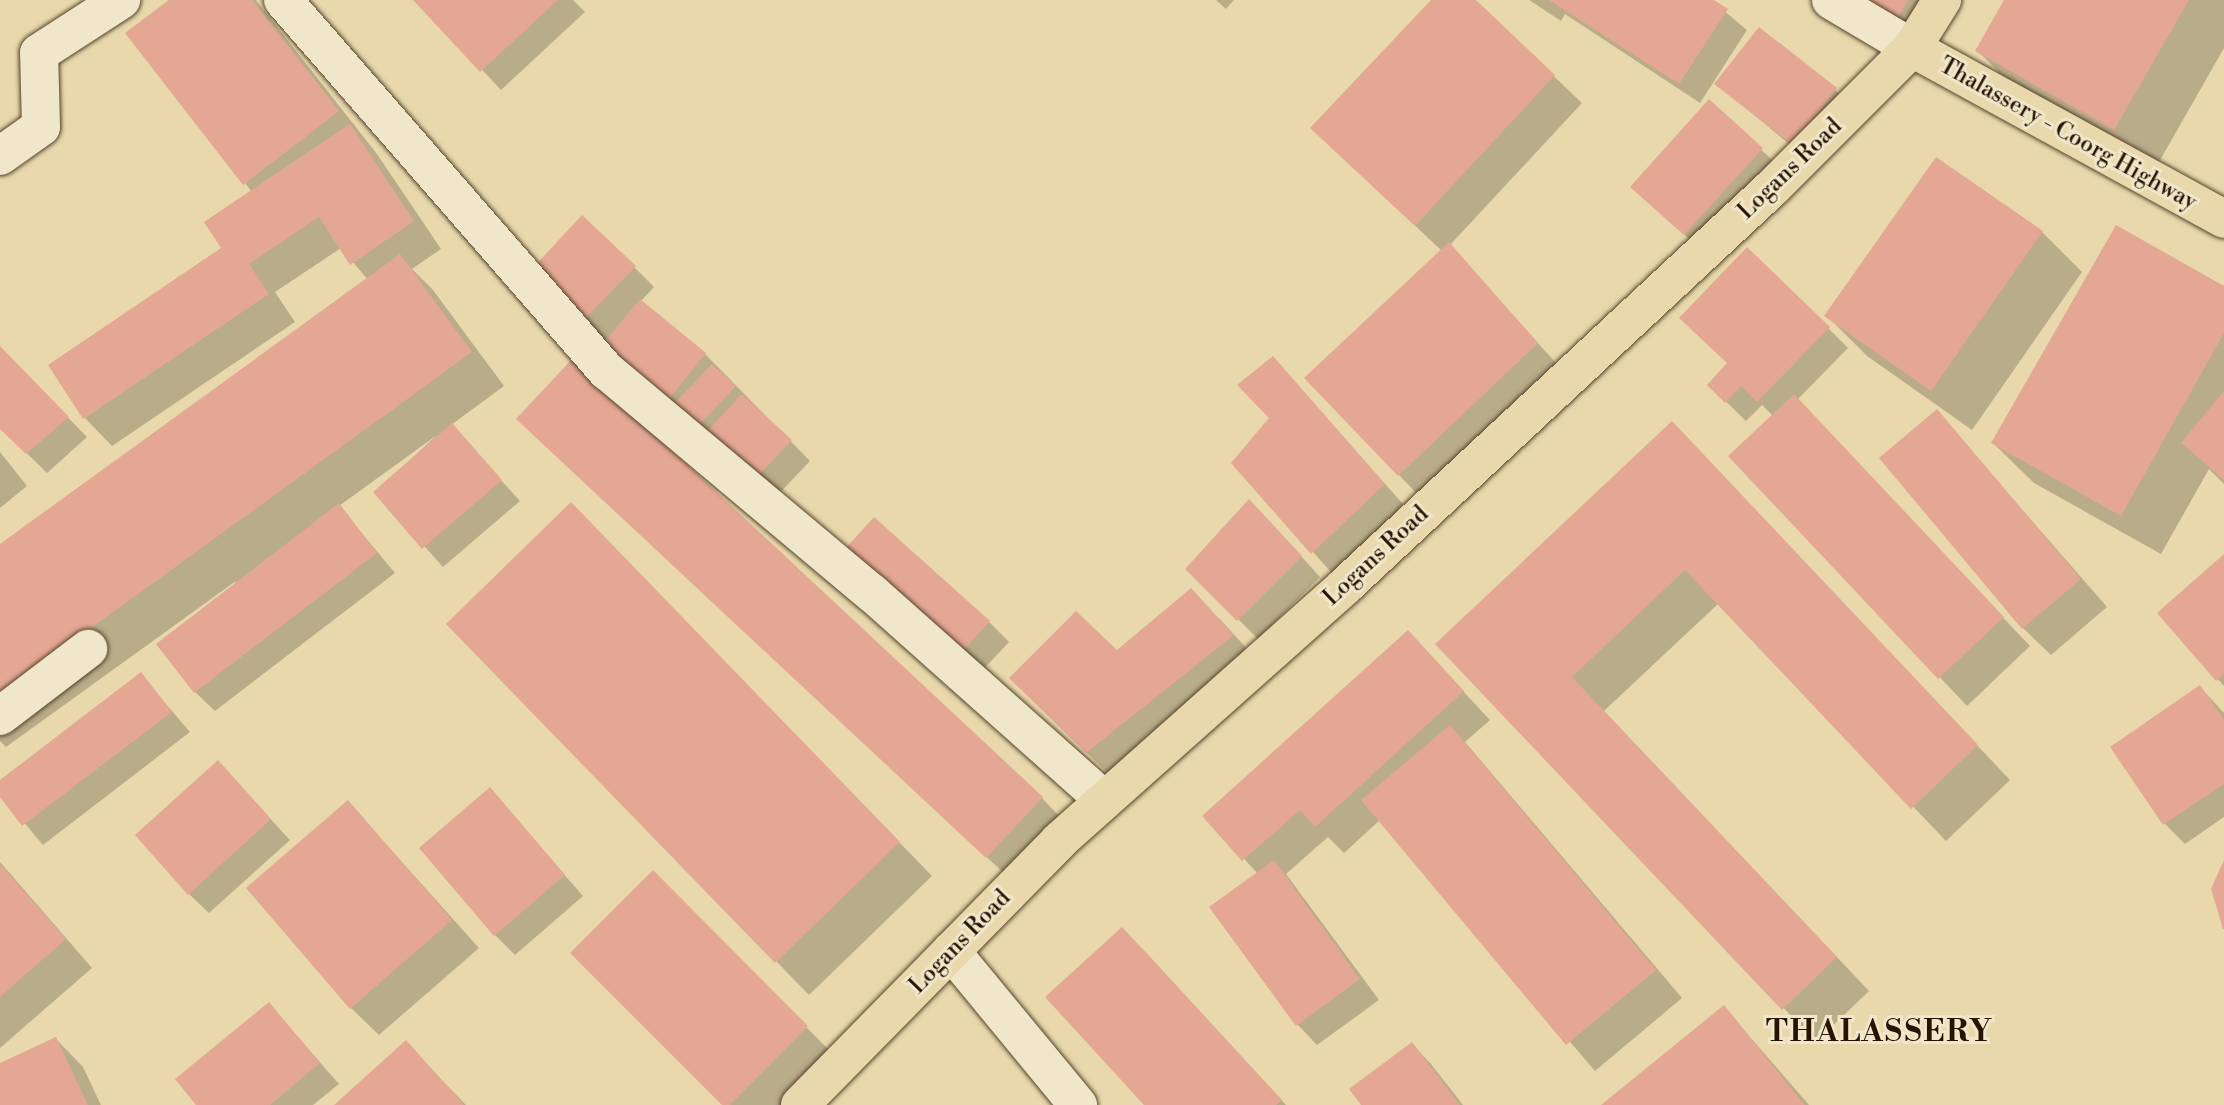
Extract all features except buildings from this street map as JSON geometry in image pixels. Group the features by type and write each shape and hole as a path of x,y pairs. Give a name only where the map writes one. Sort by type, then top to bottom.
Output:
{"main road":[{"name":"Logans Road","path":"800,1105 1104,800 1345,586 1772,188 1912,48 1942,0"},
{"name":"Thalassery - Coorg Highway","path":"1912,48 2224,219"}],"street":[{"path":"0,156 41,127 39,53 121,0"},
{"path":"283,0 607,371 872,593 1104,800"},
{"path":"1831,0 1912,48"},
{"path":"0,716 88,649"},
{"path":"951,951 1078,1105"}],"district":[{"name":"THALASSERY","path":"1880,1032"}]}
